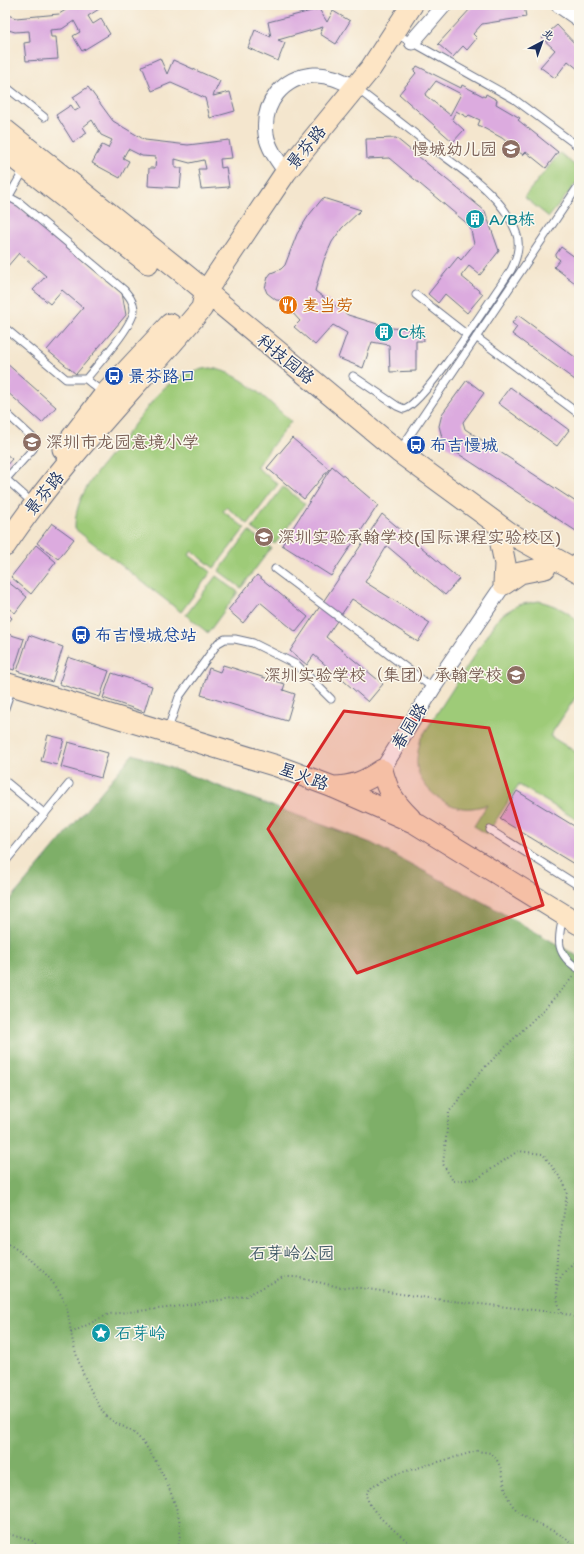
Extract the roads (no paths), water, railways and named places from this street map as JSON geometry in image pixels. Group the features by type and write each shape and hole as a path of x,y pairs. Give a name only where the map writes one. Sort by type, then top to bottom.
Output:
{"street":[{"name":"景芬路","path":"5,546 23,519 52,482 199,300 286,172 371,68 412,5"},
{"path":"412,42 444,5"},
{"path":"559,5 579,19"},
{"path":"286,172 274,155 266,135 266,119 271,102 282,87 295,78 315,75 329,76 355,87"},
{"name":"科技园路","path":"5,130 199,300 392,462 501,544 579,586"},
{"name":"科技园路","path":"5,151 399,452 511,534 579,572"},
{"name":"景芬路","path":"5,524 105,394 199,300"},
{"path":"501,544 505,564 504,584"},
{"name":"春园路","path":"333,787 346,787 357,784 382,770 432,688 504,584 520,573 545,568"},
{"name":"星火路","path":"9,684 277,766 333,787 415,823 571,919"},
{"path":"382,770 388,792 394,802 415,823"}],"lane":[{"path":"393,33 514,99 579,147"},
{"path":"5,86 44,117"},
{"path":"353,376 404,410 410,408 433,381 517,258 517,233 509,217 482,186 355,87"},
{"path":"23,165 20,178 7,196 20,203 124,290 131,299 134,308 132,318 86,378"},
{"path":"399,452 579,185"},
{"path":"416,295 466,334"},
{"path":"5,328 66,379 86,378 105,394"},
{"path":"476,336 579,414"},
{"path":"5,412 32,437 35,443 33,449 6,480 26,497"},
{"path":"275,569 432,688"},
{"path":"167,732 179,697 218,643 225,639 235,639 253,643 297,665 331,699"},
{"path":"5,708 9,684"},
{"path":"5,781 45,814"},
{"path":"5,862 69,784"},
{"path":"490,830 579,886"},
{"path":"571,919 559,941 562,956 577,972"}],"place":[{"name":"慢城幼儿园","path":"511,149"},
{"name":"A/B栋","path":"475,219"},
{"name":"麦当劳","path":"288,305"},
{"name":"C栋","path":"384,332"},
{"name":"景芬路口","path":"114,376"},
{"name":"深圳市龙园意境小学","path":"32,442"},
{"name":"布吉慢城","path":"416,445"},
{"name":"深圳实验承翰学校(国际课程实验校区)","path":"264,537"},
{"name":"布吉慢城总站","path":"81,635"},
{"name":"深圳实验学校（集团）承翰学校","path":"516,675"},
{"name":"石芽岭","path":"101,1333"}],"park label":[{"name":"石芽岭公园","path":"292,1253"}]}
